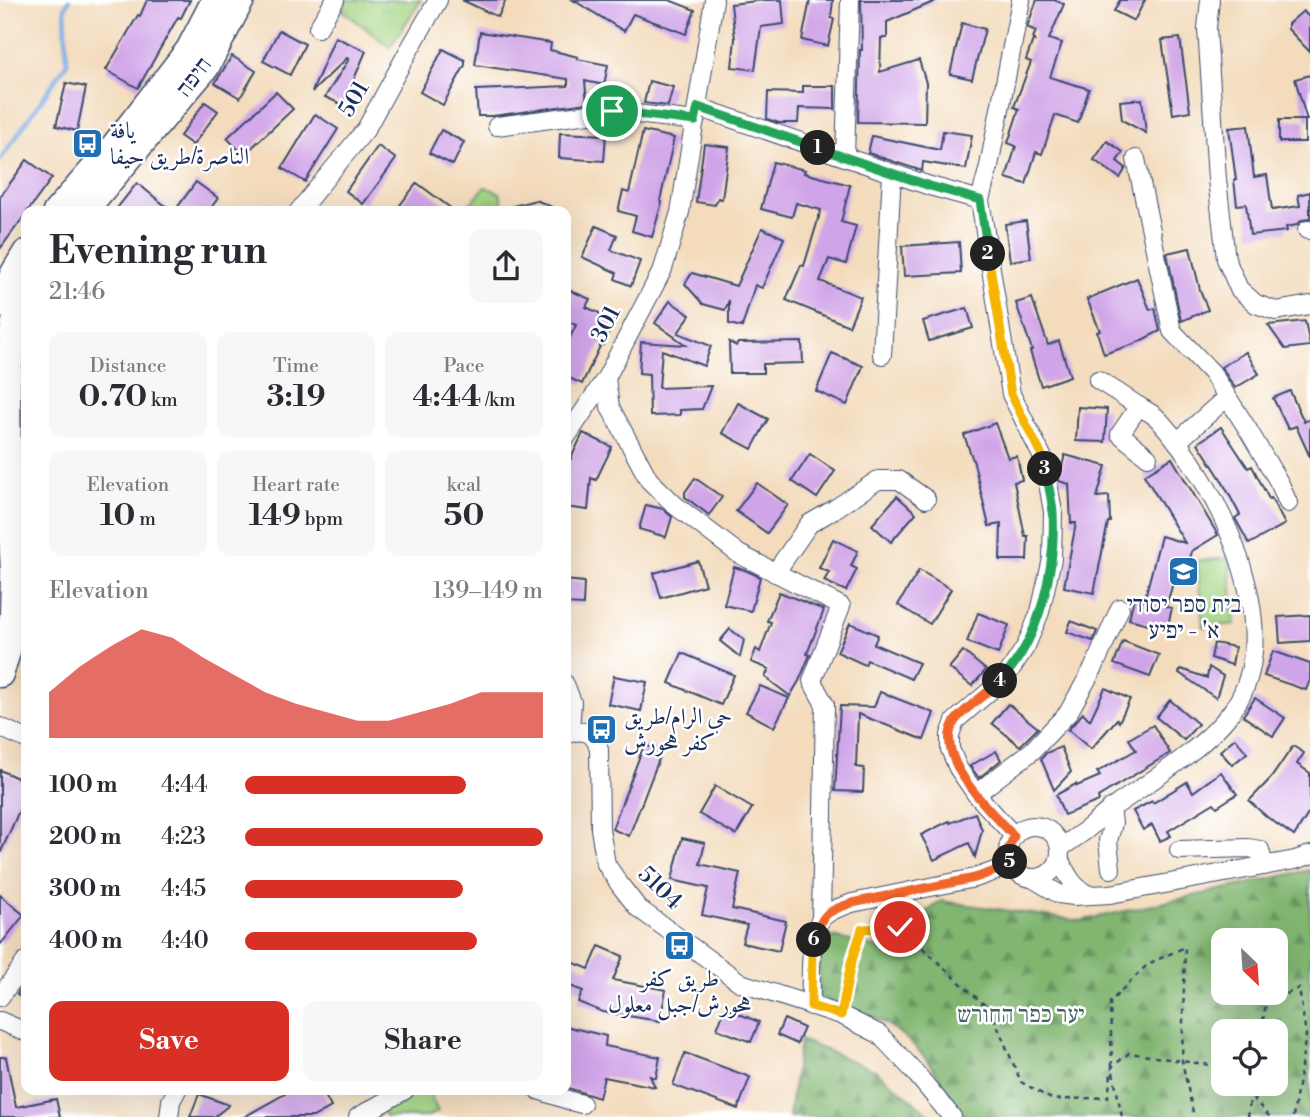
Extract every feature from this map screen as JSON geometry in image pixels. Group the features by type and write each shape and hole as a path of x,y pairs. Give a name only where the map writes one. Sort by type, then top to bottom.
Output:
{"highway":[{"name":"חיפה","path":"62,206 115,145 189,50 215,0"},
{"name":"חיפה","path":"88,206 206,67 241,0"},
{"path":"0,305 21,261"},
{"path":"0,674 7,653 13,615 14,571 8,467 7,384 14,325 21,309"}],"street":[{"path":"318,28 335,0"},
{"name":"501","path":"303,206 366,129 438,0"},
{"name":"301","path":"714,0 680,212 663,269 606,378 610,407 649,480 676,506 739,554 841,606 811,681 825,705 821,919"},
{"path":"845,157 850,0"},
{"path":"1014,836 976,794 958,768 950,749 950,735 955,721 1009,672 1026,646 1040,612 1052,559 1053,512 1044,460 1011,394 980,200 989,166 1020,0"},
{"path":"1210,0 1207,28 1217,178 1226,259 1239,289 1256,304 1276,311 1310,305"},
{"path":"497,125 612,111 696,114 980,200"},
{"path":"1136,159 1172,331 1212,373 1280,484 1288,503"},
{"path":"882,355 892,173"},
{"path":"571,430 606,378"},
{"path":"1032,878 1052,871 1059,854 1111,808 1162,774 1219,727 1246,687 1252,663 1254,628 1251,601 1234,544 1221,514 1191,463 1158,418 1098,380"},
{"path":"1177,442 1227,397"},
{"path":"1139,406 1120,434 1148,457"},
{"path":"775,573 808,524 878,480 899,480 926,499"},
{"path":"976,794 1032,751 1068,713 1094,667 1121,608"},
{"path":"0,727 21,738"},
{"name":"5104","path":"571,733 581,731 590,733 597,740 600,829 606,864 638,908 741,983 841,1015 879,1034 952,1117"},
{"path":"0,742 21,740"},
{"path":"1111,808 1113,823 1108,841 1111,870"},
{"path":"1089,895 1070,880 1053,835 1040,827 1026,827 1014,836 1008,850 1012,865 1020,874 1059,894 1074,897 1110,894 1310,855"},
{"path":"1179,850 1260,850 1264,866"},
{"path":"811,1006 812,947 821,919 834,909 975,878 1012,865"},
{"path":"0,997 21,968"},
{"path":"0,1021 21,1030"},
{"path":"169,1117 174,1095"},
{"path":"358,1117 396,1095"},
{"path":"553,1095 583,1104"}],"path":[{"path":"841,1015 851,963 862,929 900,927 990,1011 1021,1082 1053,1100 1108,1097 1112,1067 1110,1002 1148,964 1185,947 1182,1061 1194,1117"},
{"path":"1263,1019 1266,1004 1299,988 1306,1035 1293,1117"},
{"path":"1112,1067 1129,1054 1211,1065"},
{"path":"1112,1067 1122,1117"},
{"path":"1248,1117 1250,1096"},
{"path":"1251,1096 1270,1117"}],"green space":[{"path":"347,0 421,0 390,47 342,10"},
{"path":"485,187 500,193 503,206 468,206"},
{"path":"1229,558 1235,624 1203,627 1197,561"},
{"name":"יער כפר החורש","path":"1310,870 1310,1117 967,1117 960,1111 925,1058 907,1039 869,1015 818,997 821,934 879,948 941,901 1080,921"},
{"path":"800,1040 875,1070 933,1117 789,1117"},
{"path":"406,1095 430,1095 438,1111 427,1117 385,1117 381,1108"}],"building":[{"path":"147,0 190,0 138,88 106,70"},
{"path":"462,0 506,0 498,17"},
{"path":"573,0 669,0 695,10 686,34 633,14 624,31"},
{"path":"782,0 784,24 761,27 755,70 732,67 735,39 731,4"},
{"path":"810,0 833,0 831,18 834,19 828,46 802,40"},
{"path":"861,0 938,0 887,22 887,38 881,38 880,72 919,60 926,83 925,123 858,122 862,50"},
{"path":"1037,0 1054,0 1064,4 1049,39 1062,43 1050,77 1089,89 1078,123 1055,115 1042,154 1036,152 1026,184 1006,178 1016,146 1008,143 1019,109 1014,107 1031,62 1026,60 1033,40 1035,41 1033,38 1036,31 1027,27"},
{"path":"1120,0 1145,0 1134,21 1114,11"},
{"path":"1303,11 1310,18 1310,52 1288,29 1288,24"},
{"path":"962,23 985,29 972,79 950,74"},
{"path":"279,30 305,44 290,75 263,61"},
{"path":"480,32 551,43 550,50 608,65 604,85 585,81 587,103 478,116 476,90 568,86 568,79 475,65"},
{"path":"335,37 366,51 343,105 325,97 349,59 347,58 312,92"},
{"path":"1180,38 1190,111 1173,114 1162,40"},
{"path":"443,49 465,60 465,65 443,105 420,92"},
{"path":"232,56 256,71 240,98 215,83"},
{"path":"1310,75 1310,120 1307,120 1295,79"},
{"path":"649,81 673,87 668,106 644,103"},
{"path":"66,83 86,87 77,131 56,126"},
{"path":"803,86 835,86 835,109 799,108 798,123 779,123 767,119 768,92 803,93"},
{"path":"276,92 293,109 244,155 227,138"},
{"path":"1142,99 1146,133 1122,120 1120,101"},
{"path":"205,102 218,111 193,145 180,136"},
{"path":"315,114 338,129 305,182 282,168"},
{"path":"1279,120 1305,120 1305,142 1279,142"},
{"path":"1248,126 1254,177 1267,175 1272,210 1300,206 1298,195 1310,192 1310,219 1286,227 1287,231 1250,235 1246,204 1237,205 1229,128"},
{"path":"441,130 464,142 453,165 429,153"},
{"path":"643,131 674,138 660,201 662,202 652,237 632,231 636,216 618,211 623,191 629,193"},
{"path":"943,131 972,135 966,169 923,162 922,171 868,153 872,136 940,150"},
{"path":"560,133 606,135 604,161 559,158"},
{"path":"1107,141 1123,152 1117,161 1126,168 1120,178 1094,160"},
{"path":"704,144 729,147 722,199 718,198 715,205 696,202"},
{"path":"378,146 396,159 363,204 346,191"},
{"path":"27,160 52,178 31,206 21,206 21,220 0,249 0,197"},
{"path":"773,162 850,185 841,222 856,226 846,264 829,259 820,281 861,297 849,326 786,300 801,265 804,266 821,210 796,203 792,217 761,209"},
{"path":"196,182 218,198 212,206 178,206"},
{"path":"137,183 166,206 119,206"},
{"path":"417,183 448,206 401,206"},
{"path":"536,200 550,206 513,206"},
{"path":"1026,221 1031,258 1010,261 1005,224"},
{"path":"596,226 617,235 611,250 640,261 631,286 615,279 617,273 582,257"},
{"path":"762,228 784,238 762,288 755,285 742,327 729,324 729,300 725,310 703,304 685,284 692,273 736,286"},
{"path":"959,242 961,273 904,276 902,246"},
{"path":"1190,248 1200,290 1208,310 1181,321 1167,253"},
{"path":"1137,278 1150,310 1155,308 1160,331 1134,344 1104,354 1097,332 1100,331 1087,299"},
{"path":"571,291 590,299 586,307 614,320 582,384 571,379 571,335 576,325 571,323"},
{"path":"1032,298 1048,345 1059,341 1070,376 1041,386 1016,303"},
{"path":"670,301 690,315 678,333 711,346 704,366 662,350 659,388 711,386 702,409 680,410 680,415 650,416 649,374 639,373 641,342 686,345 655,323"},
{"path":"967,308 973,328 929,341 923,321"},
{"path":"1305,321 1310,346 1285,349 1268,325"},
{"path":"729,342 736,346 738,343 802,342 803,363 763,364 763,373 730,373"},
{"path":"1246,352 1259,374 1235,388 1221,367"},
{"path":"832,353 863,366 847,405 816,391"},
{"path":"1290,391 1304,422 1310,419 1310,457 1296,426 1288,429 1273,398"},
{"path":"738,403 768,419 752,449 722,433"},
{"path":"1078,407 1107,409 1105,442 1076,441"},
{"path":"995,423 1008,458 1017,456 1022,480 1014,482 1025,536 1028,536 1027,560 1000,560 1001,524 989,526 974,463 964,435"},
{"path":"1221,427 1248,468 1252,466 1285,524 1249,544 1235,518 1240,515 1198,443"},
{"path":"583,433 612,447 596,480 591,478 588,510 571,508 571,458"},
{"path":"810,454 835,471 817,498 792,481"},
{"path":"1065,455 1106,466 1097,497 1109,496 1110,522 1094,593 1064,587 1076,523 1071,523 1069,484 1059,481"},
{"path":"1172,458 1218,535 1192,551 1185,578 1175,576 1166,607 1172,608 1167,629 1129,619 1134,598 1144,601 1161,536 1185,543 1144,475"},
{"path":"695,478 722,497 709,515 685,497 685,492"},
{"path":"757,483 788,505 767,533 736,511"},
{"path":"897,496 916,513 891,542 872,525"},
{"path":"646,505 663,509 672,517 666,537 639,529"},
{"path":"833,539 858,551 851,566 857,569 846,591 824,581 829,572 819,568"},
{"path":"698,561 705,585 661,598 654,573"},
{"path":"734,567 760,577 751,611 724,605"},
{"path":"919,570 951,589 930,624 898,605"},
{"path":"571,581 584,582 583,605 571,604"},
{"path":"779,592 824,610 807,654 810,655 790,696 765,677 769,669 751,662 756,649 760,652 771,622 767,621"},
{"path":"978,613 1009,625 998,654 967,642"},
{"path":"1310,615 1310,641 1280,643 1278,617"},
{"path":"1071,621 1097,631 1093,641 1067,632"},
{"path":"850,623 878,635 874,644 919,663 911,679 867,660 865,665 837,652"},
{"path":"730,629 744,640 740,657 720,641"},
{"path":"1123,641 1159,655 1150,677 1114,664"},
{"path":"1214,643 1235,647 1232,665 1211,658"},
{"path":"963,651 986,670 972,686 949,668"},
{"path":"1273,651 1310,664 1310,680 1306,690 1264,676"},
{"path":"682,653 734,675 721,705 669,683"},
{"path":"1209,667 1223,676 1216,698 1179,673 1181,669 1207,678"},
{"path":"614,676 647,682 641,711 608,704"},
{"path":"760,686 789,698 774,727 746,712"},
{"path":"1105,688 1130,699 1119,722 1117,719 1091,749 1068,730 1083,713 1090,720"},
{"path":"880,692 934,713 924,740 858,714 856,767 864,768 863,792 835,791 840,706 874,707"},
{"path":"1255,698 1285,718 1273,736 1243,716"},
{"path":"1170,700 1198,724 1184,740 1156,717"},
{"path":"1008,704 1038,728 1020,746 992,723"},
{"path":"1153,725 1170,753 1098,797 1099,801 1064,815 1056,795 1076,784 1077,786 1100,776 1097,772 1136,750 1129,739"},
{"path":"1235,738 1247,753 1232,765 1220,751"},
{"path":"644,745 662,751 629,836 612,829"},
{"path":"1293,746 1304,753 1297,764 1310,773 1310,811 1294,836 1249,801 1271,778"},
{"path":"1061,747 1071,772 1054,790 1041,759 1046,753"},
{"path":"996,751 1001,760 979,778 970,766"},
{"path":"0,770 21,780 21,806 0,854"},
{"path":"1221,772 1237,794 1217,807 1214,803 1168,831 1171,836 1160,841 1152,825 1143,830 1133,811 1152,801 1153,803 1187,782 1193,792"},
{"path":"715,786 752,808 736,835 699,814"},
{"path":"975,813 982,830 975,857 969,843 934,860 921,835 949,821 950,823"},
{"path":"682,838 705,843 700,864 740,873 732,909 786,921 779,951 742,943 747,925 702,915 708,888 672,880"},
{"path":"0,895 21,912 21,919 0,945"},
{"path":"599,946 623,956 613,980 666,990 660,1021 603,1012 578,1002 583,991 571,986 571,962 589,969"},
{"path":"725,1008 759,1022 751,1042 717,1029"},
{"path":"784,1019 804,1028 797,1044 777,1035"},
{"path":"571,1027 606,1036 605,1046 660,1057 656,1078 650,1076 655,1087 604,1077 599,1098 571,1089"},
{"path":"685,1053 750,1077 738,1109 673,1085"},
{"path":"0,1057 6,1057 16,1107 56,1099 60,1117 0,1117"},
{"path":"199,1095 229,1105 214,1117 190,1117"},
{"path":"283,1095 325,1095 331,1107 313,1117 244,1117"}],"waterway":[{"path":"0,160 67,63 65,8 69,0"}],"place":[{"name":"يافة الناصرة/طريق حيفا","path":"87,144"},
{"name":"בית ספר יסודי א' - יפיע","path":"1184,571"},
{"name":"حي الرام/طريق كفر هحورش","path":"601,730"},
{"name":"طريق كفر هحورش/جبل معلول","path":"680,945"}],"route":[{"path":"612,111 695,121 698,107 930,186 980,200 1011,394 1044,460 1053,512 1052,559 1040,612 1026,646 1009,672 955,721 950,735 950,749 958,768 976,794 1014,836 1008,850 1012,865 975,878 834,909 821,919 812,947 811,1006 841,1015 851,963 862,929 900,927"}]}
